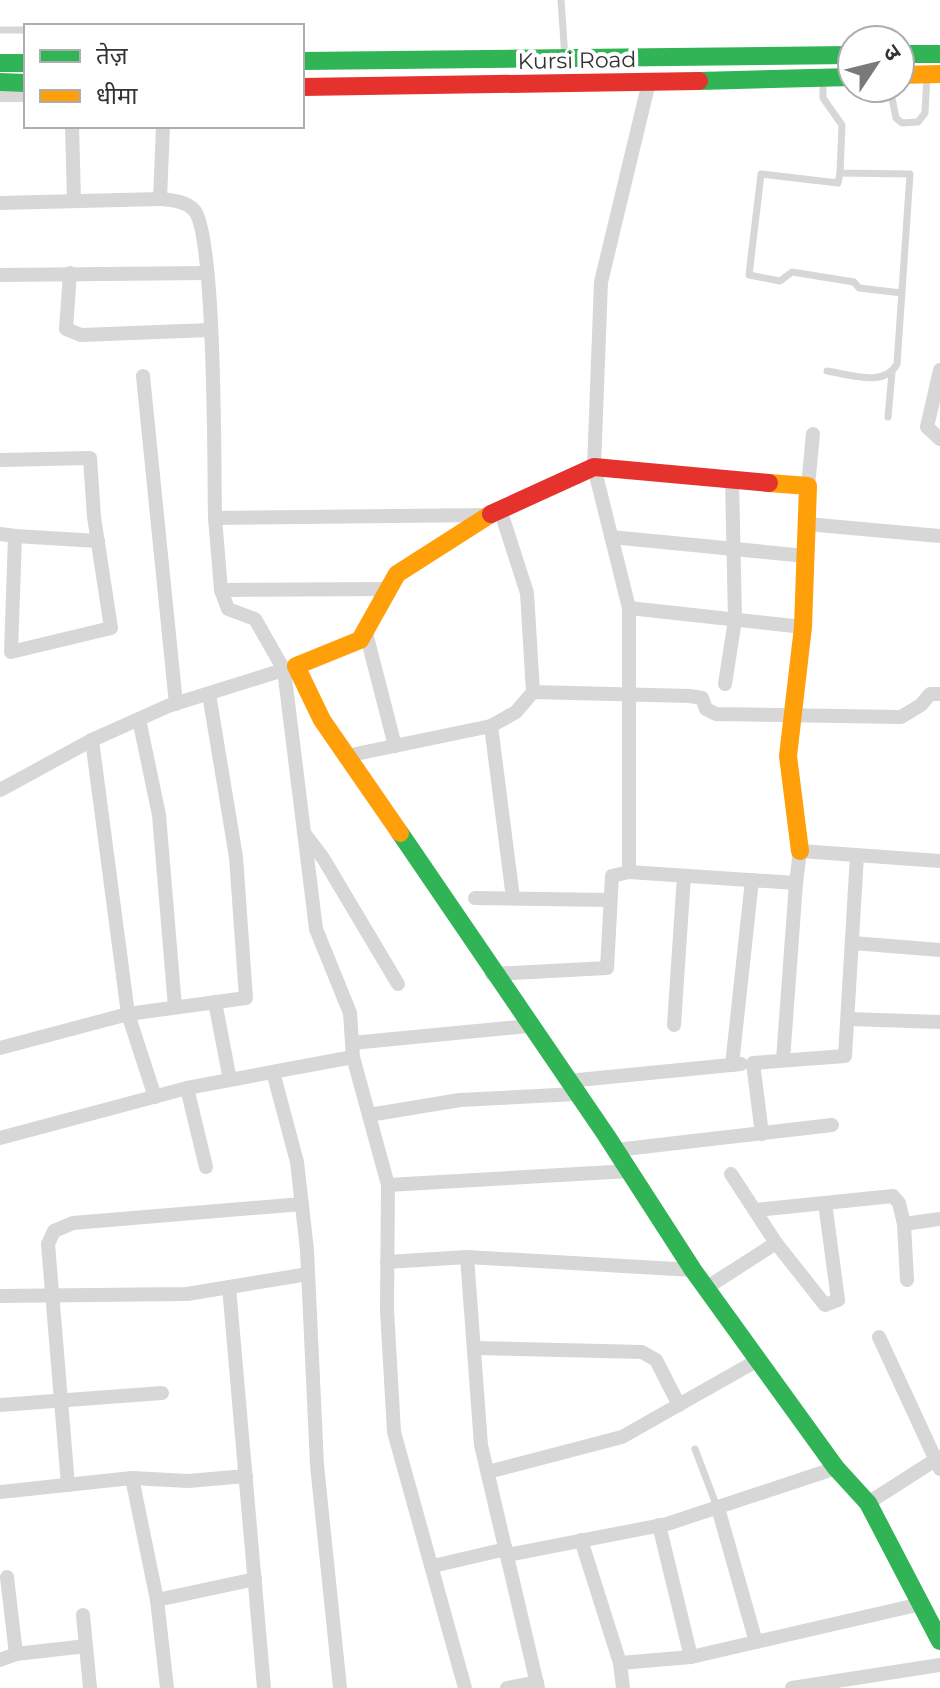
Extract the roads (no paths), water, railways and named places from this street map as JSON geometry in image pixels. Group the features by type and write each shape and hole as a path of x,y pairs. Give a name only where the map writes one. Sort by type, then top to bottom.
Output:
{"street":[{"name":"Kursi Road","path":"304,61 836,55"},
{"path":"565,59 566,84"},
{"path":"0,63 24,63"},
{"name":"Kursi Road","path":"304,87 836,78"},
{"path":"0,82 24,83"},
{"path":"629,872 629,608 594,467 601,282 649,82"},
{"path":"0,95 24,95"},
{"path":"72,128 74,201"},
{"path":"160,199 163,128"},
{"path":"0,203 160,199 179,202 194,210 203,230 207,273 215,518 221,590 228,609 255,619 492,974 616,1150 693,1270 836,1468 868,1503 940,1641"},
{"path":"70,273 66,329 81,335 210,330"},
{"path":"0,275 207,273"},
{"path":"143,376 176,704"},
{"path":"939,380 927,427 940,439"},
{"path":"783,1060 800,851 788,756 803,627 813,434"},
{"path":"0,460 90,458 111,628 11,652 8,535 98,541"},
{"path":"0,790 92,740 139,719 290,668 360,640 397,574 494,512 594,467 808,486"},
{"path":"725,684 735,620 732,479"},
{"path":"215,518 494,512"},
{"path":"346,756 491,726 516,712 533,692 527,593 494,512"},
{"path":"807,524 940,536"},
{"path":"611,537 806,556"},
{"path":"221,590 388,589"},
{"path":"629,608 803,627"},
{"path":"365,629 395,746"},
{"path":"290,668 304,833 316,929 350,1013 352,1050 388,1185 387,1262 394,1432 465,1688"},
{"path":"533,692 702,698 706,709 716,714 901,717 921,705 930,694 940,694"},
{"path":"0,1048 128,1014 246,998 236,857 209,694"},
{"path":"139,719 159,815 175,1007"},
{"path":"491,726 513,898"},
{"path":"92,740 128,1014 155,1097"},
{"path":"304,833 323,858 398,984"},
{"path":"800,851 940,861"},
{"path":"369,1115 460,1100 573,1088 732,1065 845,1056 857,855"},
{"path":"492,974 607,968 612,876 629,872 796,883"},
{"path":"674,1025 684,876"},
{"path":"732,1065 752,880"},
{"path":"475,898 610,900"},
{"path":"853,943 940,950"},
{"path":"215,1002 230,1080"},
{"path":"848,1019 940,1022"},
{"path":"0,1138 187,1088 273,1072 352,1050 529,1026"},
{"path":"753,1063 762,1134"},
{"path":"273,1072 297,1162 302,1204 317,1465 340,1688"},
{"path":"187,1088 206,1167"},
{"path":"616,1150 832,1125"},
{"path":"388,1185 630,1171"},
{"path":"731,1174 776,1243 825,1305 838,1300 825,1203"},
{"path":"756,1210 893,1196 899,1203 904,1224 907,1280"},
{"path":"68,1485 55,1296 48,1244 54,1231 73,1223 302,1204"},
{"path":"904,1224 940,1219"},
{"path":"706,1288 776,1243"},
{"path":"387,1262 467,1257 693,1270"},
{"path":"467,1257 481,1445 538,1685 507,1688"},
{"path":"0,1296 187,1294 308,1274"},
{"path":"229,1287 264,1688"},
{"path":"868,1503 939,1462 879,1337"},
{"path":"474,1348 642,1352 656,1360 679,1405"},
{"path":"488,1472 622,1437 758,1360"},
{"path":"0,1405 62,1398 162,1393"},
{"path":"433,1566 659,1525 836,1468"},
{"path":"0,1492 132,1478 188,1481 246,1476"},
{"path":"132,1478 157,1600 167,1688"},
{"path":"718,1508 756,1642"},
{"path":"659,1525 691,1657"},
{"path":"581,1540 620,1663 623,1688"},
{"path":"7,1577 16,1654"},
{"path":"157,1600 255,1579"},
{"path":"620,1663 691,1657 921,1604"},
{"path":"83,1615 90,1688"},
{"path":"0,1660 16,1654 86,1646"},
{"path":"792,1688 940,1665"}],"lane":[{"path":"561,0 565,59"},
{"path":"0,30 24,30"},
{"path":"893,104 896,118 902,123 921,121 934,74 933,54"},
{"path":"823,78 823,98 842,125 838,183 761,174 749,275 780,281 792,272 854,282 859,288 902,293"},
{"path":"840,173 910,174 897,364 892,373 888,417"},
{"path":"827,371 881,379 892,373"},
{"path":"695,1449 718,1508"}]}
